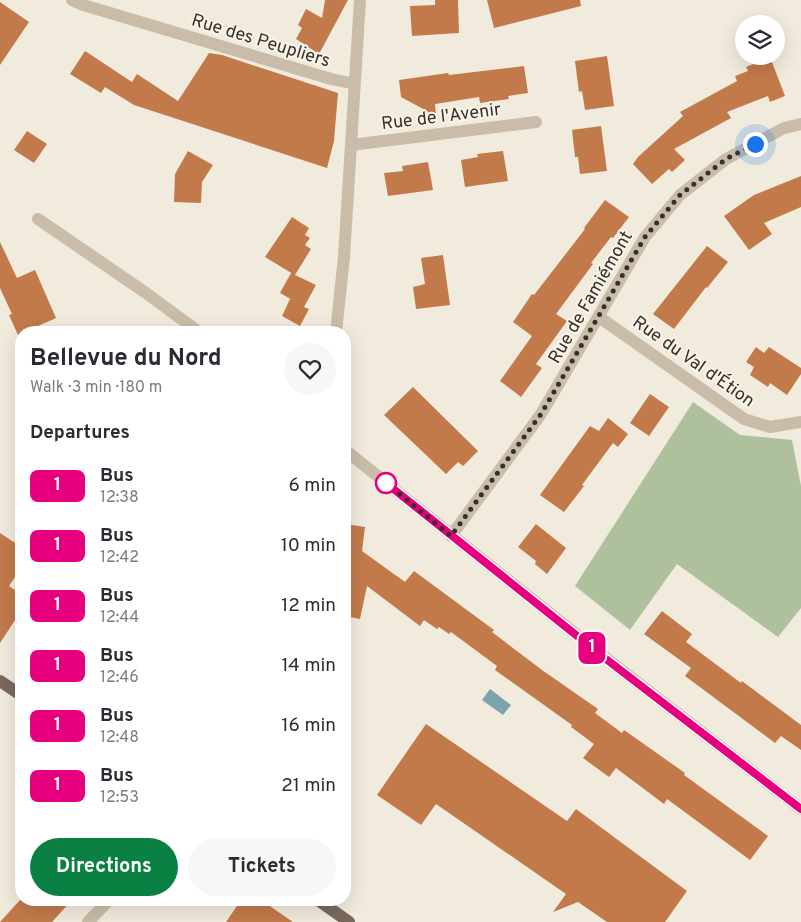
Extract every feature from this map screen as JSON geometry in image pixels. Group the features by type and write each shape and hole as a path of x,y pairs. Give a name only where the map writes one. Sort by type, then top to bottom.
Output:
{"main road":[{"path":"0,680 15,691"},
{"path":"326,906 349,922"}],"street":[{"name":"Rue des Peupliers","path":"72,0 89,7 276,63 355,84"},
{"path":"337,326 344,257 360,0"},
{"name":"Rue de l'Avenir","path":"351,145 536,122"},
{"name":"Rue de Famiémont","path":"451,536 541,414 600,317 645,237 680,195 726,159 784,128 801,124"},
{"path":"38,219 146,293 190,326"},
{"name":"Rue du Val d'Étion","path":"600,317 744,419 770,427 801,422"},
{"path":"351,455 606,659 801,809"},
{"path":"88,922 103,906"}],"green space":[{"path":"693,402 740,435 792,440 801,486 801,608 778,637 677,564 630,630 575,586"}],"water":[{"path":"490,689 511,705 503,715 482,700"}],"building":[{"path":"325,0 348,0 319,54 296,39 302,28 298,25 306,9 322,18"},
{"path":"435,0 458,0 459,33 412,36 410,6 435,5"},
{"path":"487,0 580,0 581,6 494,28"},
{"path":"0,2 29,22 0,65"},
{"path":"85,51 132,82 137,74 178,101 209,53 222,55 338,93 334,141 327,168 134,105 105,87 101,93 70,74"},
{"path":"607,56 614,106 585,110 582,91 579,92 575,61"},
{"path":"751,65 773,65 785,96 770,102 768,96 727,112 731,118 674,149 685,160 672,172 669,169 652,184 633,164 638,157 683,116 680,112 737,81 735,76 748,71 746,67"},
{"path":"524,66 528,93 508,96 509,99 480,103 479,97 435,104 436,116 401,97 399,80 448,73 449,75"},
{"path":"601,126 607,171 580,174 578,157 575,157 572,130"},
{"path":"27,131 47,144 34,163 14,150"},
{"path":"188,151 213,165 202,182 201,203 174,202 175,174"},
{"path":"503,151 508,181 465,187 461,160 478,157 477,154"},
{"path":"428,162 433,190 388,196 384,173 403,171 402,166"},
{"path":"801,176 801,207 764,223 772,234 749,250 724,216 754,195"},
{"path":"605,200 629,217 591,263 593,264 556,314 567,321 536,364 542,368 521,397 500,381 532,336 513,322 532,294 534,295"},
{"path":"292,217 309,228 305,235 310,238 305,245 311,249 295,275 316,285 304,307 309,309 300,326 282,316 290,299 294,301 280,293 291,273 293,274 265,257"},
{"path":"0,242 17,278 35,270 56,318 38,326 15,326 15,328 9,315 12,314 0,288"},
{"path":"707,246 728,262 674,329 653,314"},
{"path":"443,255 450,305 416,309 413,287 425,284 421,258"},
{"path":"756,347 764,353 769,347 801,368 801,374 787,395 770,383 768,387 750,375 754,367 746,362"},
{"path":"413,387 478,451 463,466 458,462 446,474 384,415"},
{"path":"650,394 669,407 649,436 630,423"},
{"path":"608,418 628,434 618,447 613,443 564,512 540,495 590,426 599,431"},
{"path":"536,524 566,548 547,574 535,564 536,561 518,547"},
{"path":"351,525 365,527 362,551 405,582 414,571 494,630 492,632 542,670 598,709 595,713 622,733 624,730 685,773 684,775 768,836 750,860 667,799 664,804 616,768 609,777 583,758 594,744 571,727 572,725 495,670 497,666 451,632 449,634 439,627 437,629 424,620 420,626 367,586 360,619 351,617"},
{"path":"0,533 15,543 15,577 9,586 15,590 15,620 0,643"},
{"path":"662,611 692,634 686,642 801,725 801,750 781,736 775,743 685,676 691,668 644,634"},
{"path":"426,724 567,821 576,809 687,891 665,922 607,922 578,902 553,912 566,894 436,804 421,825 377,795"},
{"path":"15,906 67,906 52,922 0,922"},
{"path":"237,906 270,906 293,922 226,922"}],"bus line":[{"name":"1","path":"386,483 606,659 801,809"}],"route":[{"path":"386,483 451,536 541,414 600,317 645,237 680,195 726,159 755,144"}]}
